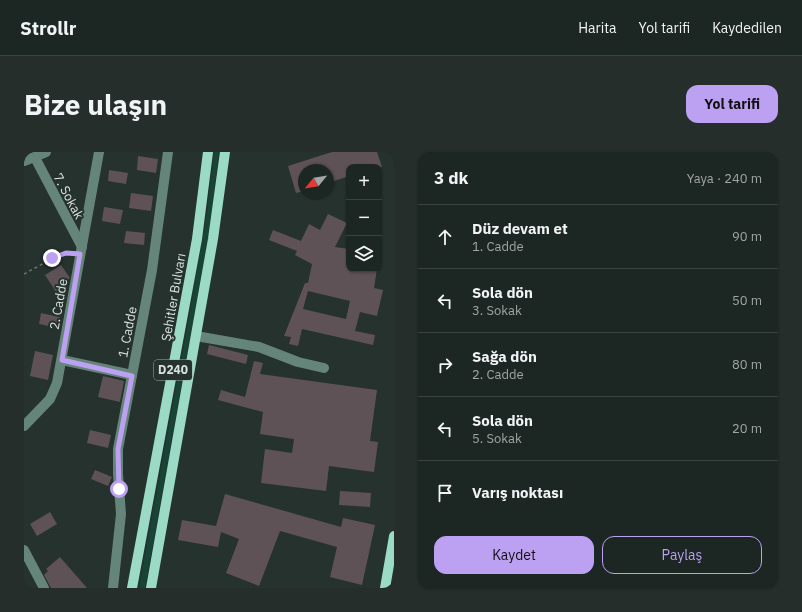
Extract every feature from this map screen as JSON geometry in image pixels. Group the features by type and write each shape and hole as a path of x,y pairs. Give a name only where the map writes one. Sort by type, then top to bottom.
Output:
{"main road":[{"name":"Şehitler Bulvarı","path":"132,588 197,239 208,152"},
{"name":"D240","path":"151,588 218,212 225,152"},
{"path":"385,588 393,549 394,536"}],"street":[{"path":"24,161 33,155 46,152"},
{"name":"2. Cadde","path":"24,426 55,392 99,152"},
{"name":"1. Cadde","path":"113,588 121,514 118,449 154,256 168,152"},
{"name":"7. Sokak","path":"33,155 81,250"},
{"path":"196,336 259,347 298,362 324,368"},
{"path":"62,360 132,376"},
{"path":"24,550 29,569 44,588"}],"path":[{"path":"24,274 59,255 81,250"}],"green space":[{"path":"214,152 219,152 209,233 145,588 139,588 189,317 207,212"}],"building":[{"path":"332,152 377,152 381,164 346,164 346,177 334,181 334,164 298,164 298,192 296,193 288,166"},
{"path":"138,156 158,159 156,173 137,170"},
{"path":"109,170 128,173 126,184 108,181"},
{"path":"131,193 153,196 151,211 129,208"},
{"path":"104,207 123,210 120,224 102,221"},
{"path":"328,214 346,223 335,247 346,249 346,272 377,272 374,288 383,290 377,316 360,312 355,331 375,335 373,345 302,329 298,346 289,344 291,337 284,336 305,283 308,283 312,264 295,255 297,251 269,240 273,230 301,241 309,224 320,230","holes":["308,291 350,301 346,319 303,309"]},
{"path":"126,231 145,233 144,245 124,243"},
{"path":"61,265 70,278 60,285 63,288 56,292 45,275"},
{"path":"41,313 60,317 58,328 39,324"},
{"path":"209,345 248,355 246,364 207,354"},
{"path":"35,351 53,355 48,380 30,376"},
{"path":"254,361 263,363 260,374 377,390 370,441 378,442 374,472 329,466 326,491 261,483 265,449 292,453 294,439 260,434 263,412 218,400 221,390 245,397"},
{"path":"103,376 124,381 120,402 98,397"},
{"path":"90,430 111,435 108,448 87,443"},
{"path":"95,470 112,477 108,486 91,479"},
{"path":"340,491 371,493 370,507 339,505"},
{"path":"225,494 341,527 343,518 375,525 362,585 330,577 337,547 280,531 259,586 226,573 239,539 221,532 218,547 178,540 182,520 216,526"},
{"path":"50,512 57,524 37,536 30,524"},
{"path":"60,557 87,588 51,588 44,575 48,571 46,569"}],"route":[{"path":"52,258 66,253 80,254 62,360 132,376 118,449 119,489"}]}
